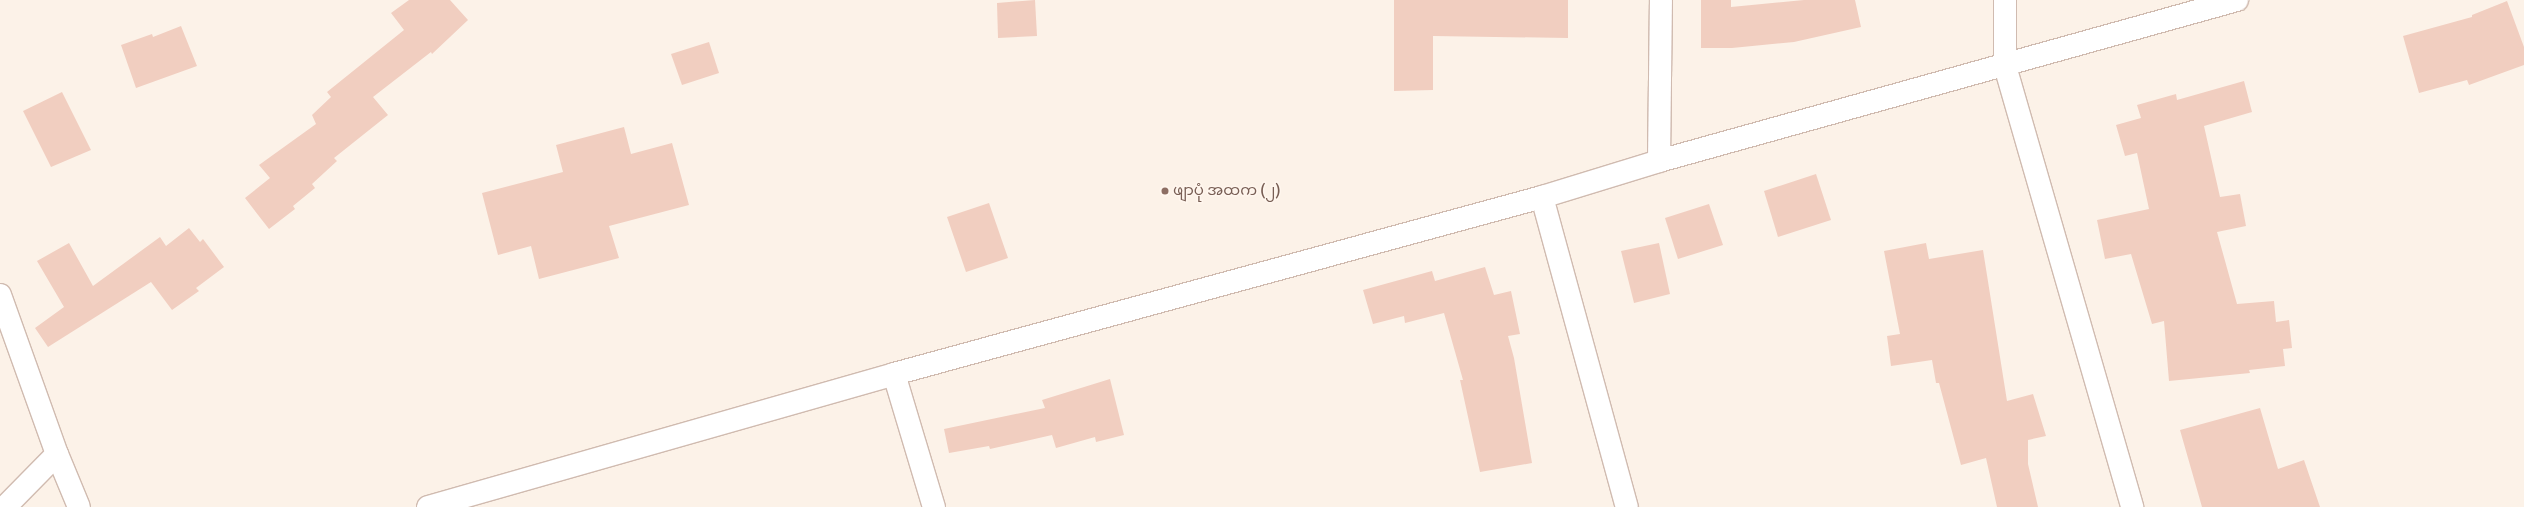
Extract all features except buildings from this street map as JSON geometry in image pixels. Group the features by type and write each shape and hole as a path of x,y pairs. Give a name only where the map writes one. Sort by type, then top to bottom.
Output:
{"street":[{"path":"1658,161 1661,0"},
{"path":"2005,0 2004,66 2132,507"},
{"path":"428,507 894,374 1542,197 1658,161 2237,0"},
{"path":"1542,197 1628,507"},
{"path":"0,295 57,454 79,507"},
{"path":"894,374 934,507"},
{"path":"5,507 57,454"}],"place":[{"name":"ဖျာပုံ အထက (၂)","path":"1165,191"}]}
